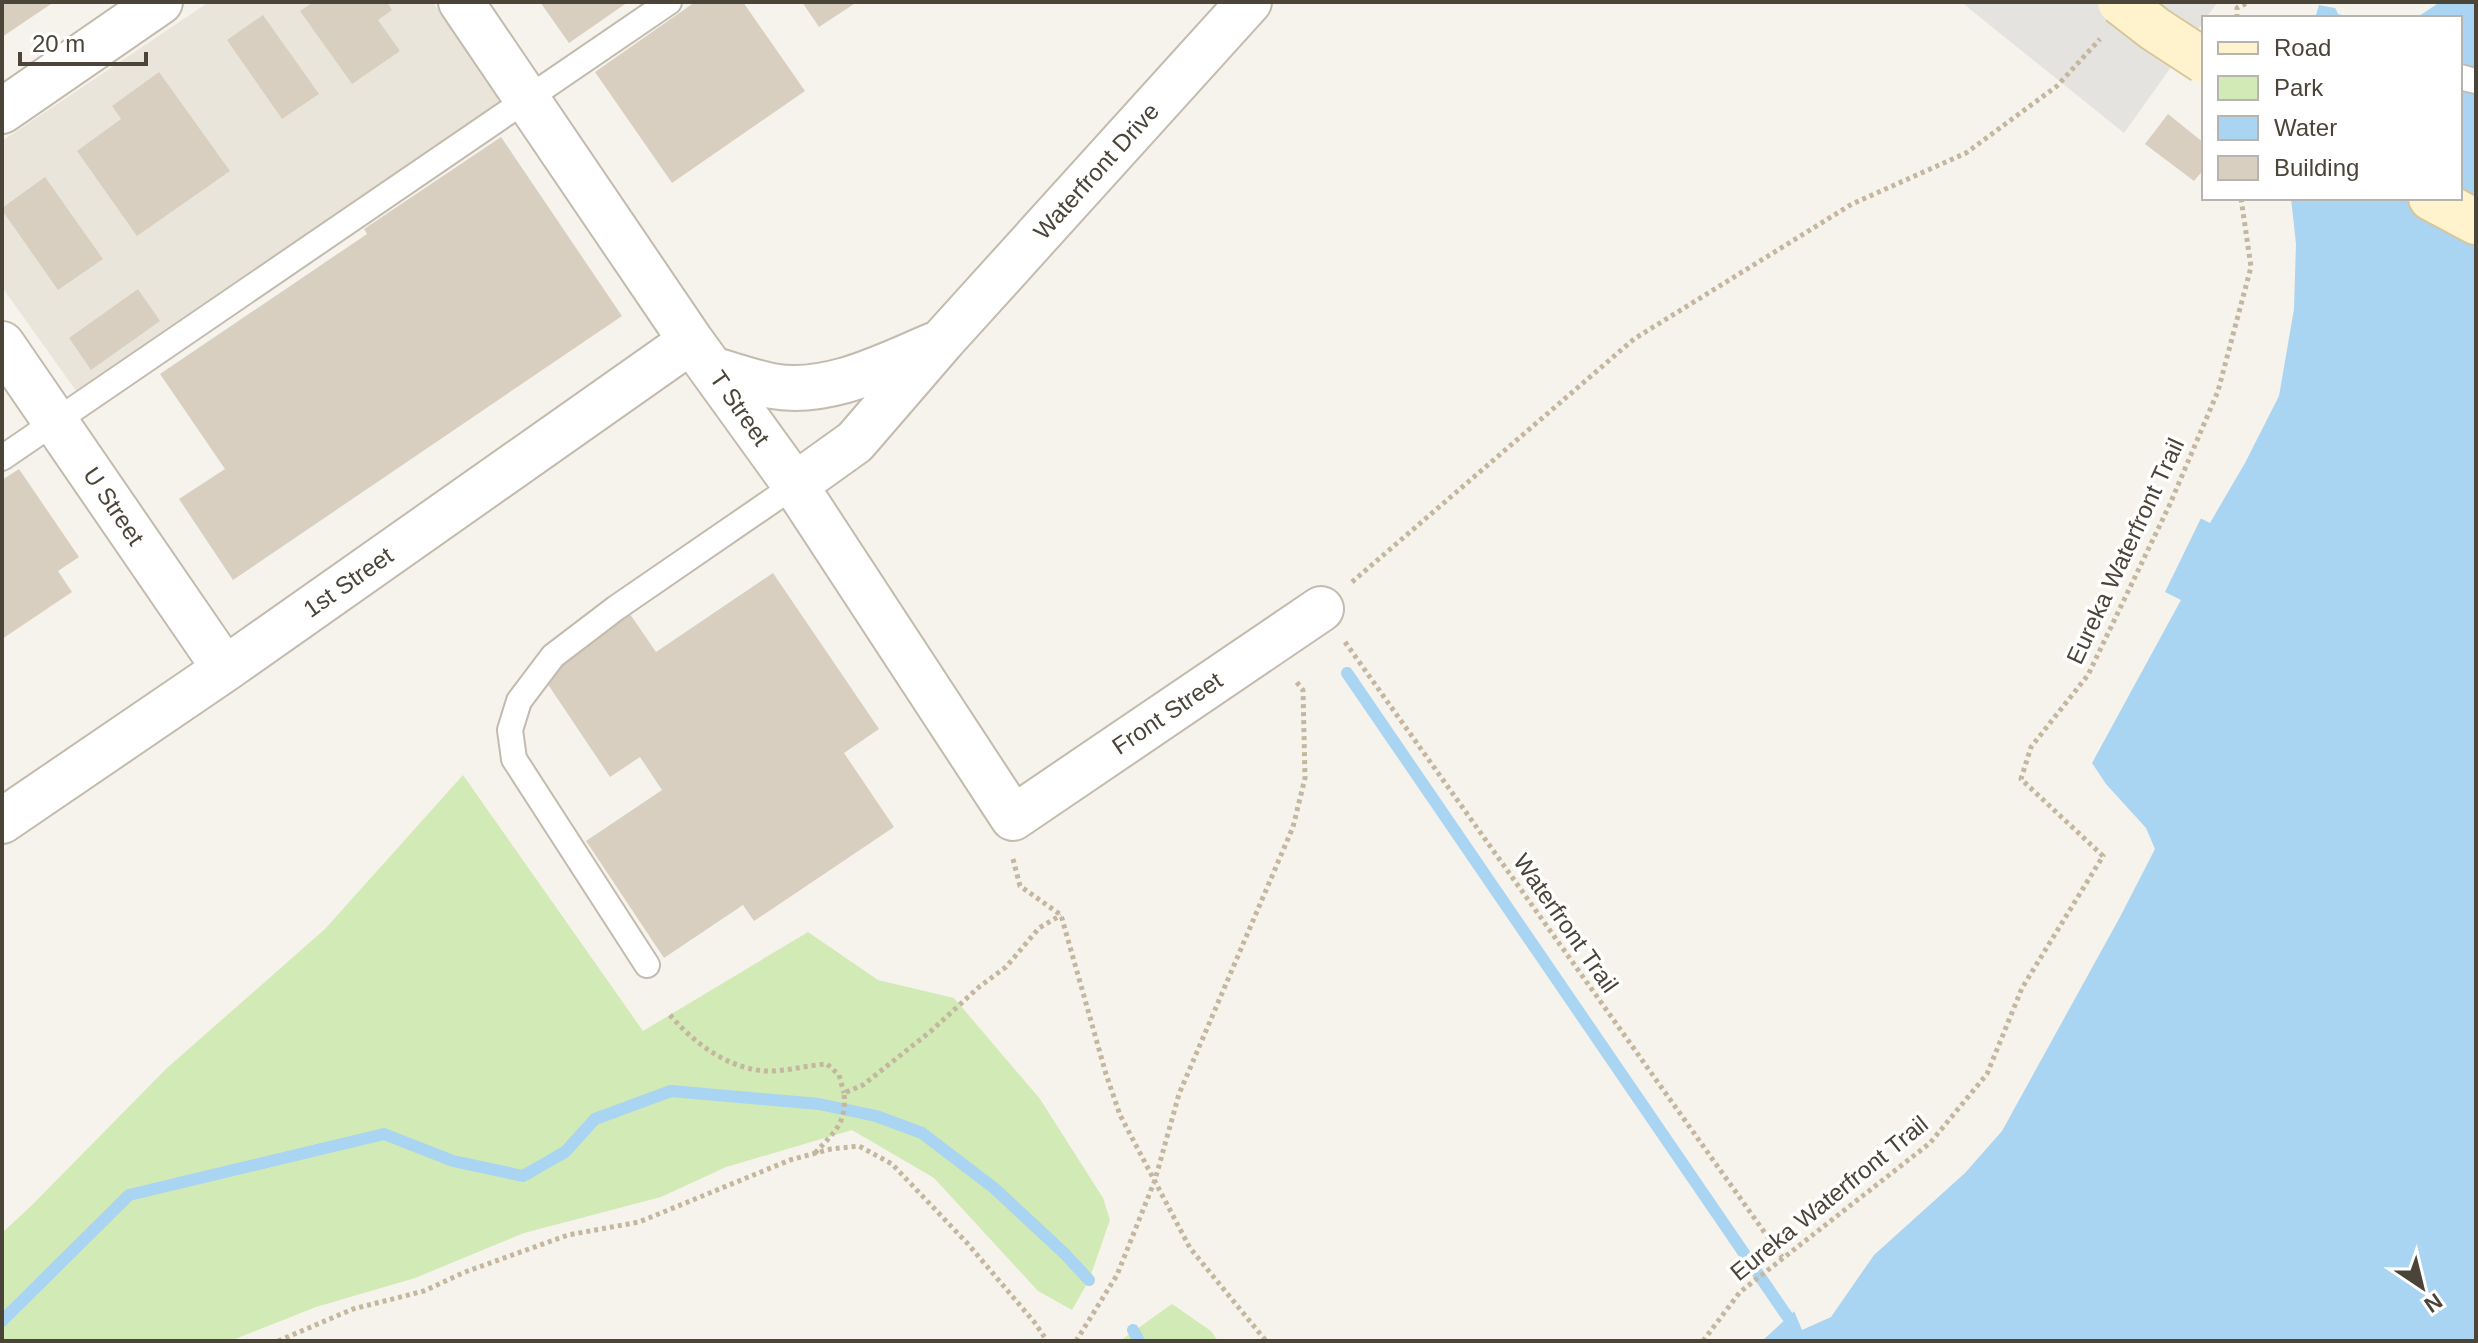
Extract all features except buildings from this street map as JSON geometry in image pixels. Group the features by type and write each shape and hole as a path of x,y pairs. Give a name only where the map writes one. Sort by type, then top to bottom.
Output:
{"main road":[{"path":"2113,18 2155,29 2202,60"},
{"path":"2435,200 2476,222"}],"street":[{"path":"2,111 160,2"},
{"name":"T Street","path":"461,2 702,355 795,485 1013,818"},
{"name":"Waterfront Drive","path":"795,485 855,442 943,340 1249,2"},
{"name":"Waterfront Drive","path":"702,355 775,387 821,387 880,368 943,340"},
{"name":"U Street","path":"2,344 225,669"},
{"name":"1st Street","path":"2,821 225,669 702,355"},
{"name":"Front Street","path":"1013,818 1321,609"}],"lane":[{"path":"2,458 669,2"},
{"path":"647,965 514,759 510,730 519,701 553,656 616,608 795,485"}],"path":[{"path":"2237,16 2237,8 2249,2"},
{"path":"1321,609 1634,339 1852,204 1966,153 2057,86 2113,18"},
{"name":"Eureka Waterfront Trail","path":"1703,1341 1740,1292 1930,1143 1987,1074 2022,988 2103,856 2021,779 2031,747 2088,675 2166,515 2218,391 2251,267 2241,200"},
{"name":"Waterfront Trail","path":"1321,609 1782,1257"},
{"path":"1076,1341 1117,1275 1155,1180 1179,1094 1293,827 1305,778 1303,690 1267,644"},
{"path":"1013,818 1013,865 1020,886 1061,915 1120,1115 1190,1248 1266,1341"},
{"path":"844,1093 863,1085 931,1031 1006,967 1039,928 1061,915"},
{"path":"670,1015 698,1043 737,1065 766,1071 827,1064 839,1075 846,1111 840,1125 815,1153"},
{"path":"278,1341 353,1309 424,1291 465,1272 568,1235 639,1222 790,1160 831,1149 859,1146 892,1164 968,1244 1047,1341"}],"shaded area":[{"path":"209,2 433,2 504,106 79,395 2,287 2,141"},
{"path":"1961,2 2218,2 2208,16 2202,16 2202,24 2124,133"}],"green space":[{"path":"463,775 643,1031 808,932 878,980 954,998 1040,1099 1103,1198 1110,1220 1089,1280 1072,1310 1038,1291 934,1178 852,1130 726,1167 661,1197 524,1233 415,1278 316,1307 230,1341 2,1341 2,1233 167,1068 325,929"},
{"path":"1172,1304 1211,1331 1218,1341 1120,1341"}],"water":[{"path":"2391,2 2476,2 2476,1341 1762,1341 1995,1126 2143,834 2081,763 2154,627 2165,592 2258,401 2275,317 2275,200 2462,200 2462,16 2316,16 2319,5 2371,15"}],"pier":[{"path":"2384,2 2440,2 2419,16 2346,16 2338,14 2333,3 2370,11"},
{"path":"2271,200 2291,200 2296,244 2294,309 2279,396 2210,523 2196,516 2254,399 2271,316"},
{"path":"2165,592 2181,600 2092,763 2106,784 2146,828 2155,849 2002,1131 1965,1173 1874,1255 1831,1317 1802,1330 1792,1306 1992,1124 2139,834 2077,763 2151,625"}],"waterway":[{"path":"1347,673 1787,1316"},
{"path":"2,1321 129,1195 384,1134 453,1161 523,1176 565,1152 595,1119 671,1091 819,1104 876,1116 922,1133 994,1188 1089,1280"},
{"path":"1133,1330 1139,1341"}]}
